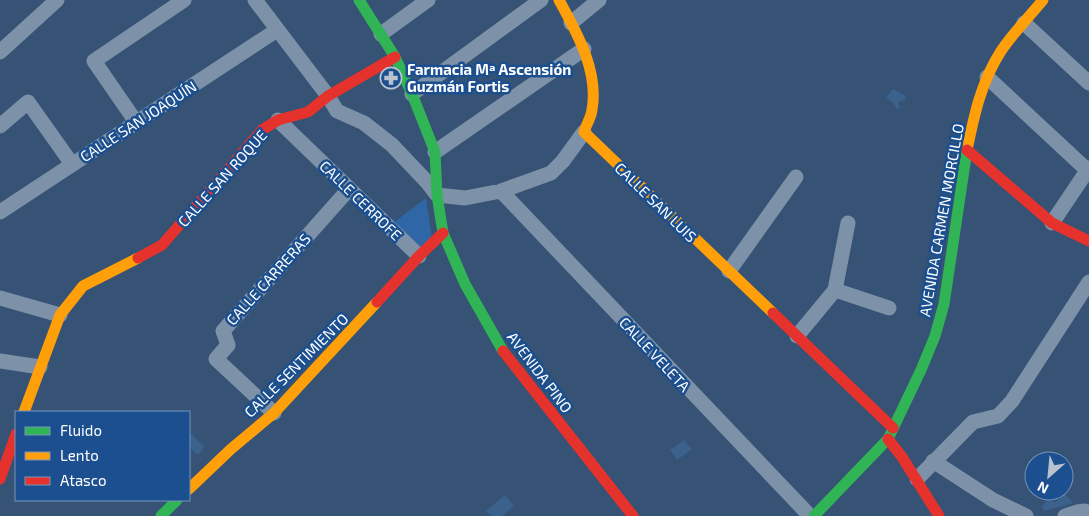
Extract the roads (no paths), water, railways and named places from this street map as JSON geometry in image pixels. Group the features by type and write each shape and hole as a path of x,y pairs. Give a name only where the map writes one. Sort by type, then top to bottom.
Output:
{"street":[{"path":"0,52 57,0"},
{"path":"136,122 94,61 184,0"},
{"path":"255,0 328,96 337,111 364,123 392,145 437,195 465,198 501,191 552,173 564,161 584,132 592,111 593,78 584,49 559,0"},
{"name":"AVENIDA PINO","path":"359,0 395,57 435,152 437,195 443,232 465,284 502,350 634,516"},
{"path":"380,34 428,0"},
{"path":"412,94 541,0"},
{"path":"571,23 599,0"},
{"name":"AVENIDA CARMEN MORCILLO","path":"814,516 891,434 922,370 935,336 944,304 967,150 978,99 1001,51 1043,0"},
{"path":"1024,23 1089,83"},
{"name":"CALLE SAN JOAQUÍN","path":"0,212 277,30"},
{"path":"435,152 584,49"},
{"name":"CALLE SAN ROQUE","path":"24,411 60,314 83,286 162,245 262,130 278,120 308,112 328,96 395,57"},
{"path":"987,77 1088,169 1052,223"},
{"path":"0,126 28,102 72,164"},
{"name":"CALLE CERROFE","path":"278,120 419,256"},
{"name":"CALLE SAN LUIS","path":"584,132 797,336 891,434 927,500 939,516"},
{"path":"967,150 1052,223 1088,239"},
{"path":"728,271 796,177"},
{"name":"CALLE CARRERAS","path":"274,413 216,359 228,345 222,330 349,189"},
{"name":"CALLE VELETA","path":"501,191 810,516"},
{"path":"797,336 835,290 848,223"},
{"path":"419,256 443,232"},
{"name":"CALLE SENTIMIENTO","path":"190,488 231,449 274,413 419,256"},
{"path":"917,479 973,422 998,416 1012,401 1089,282"},
{"path":"835,290 889,308"},
{"path":"0,298 60,314"},
{"path":"0,361 40,367"},
{"path":"0,479 15,437"},
{"path":"933,462 993,500 1026,516"},
{"path":"161,516 176,501"},
{"path":"1065,516 1085,511"}],"place":[{"name":"Farmacia Mª Ascensión Guzmán Fortis","path":"391,78"}]}
